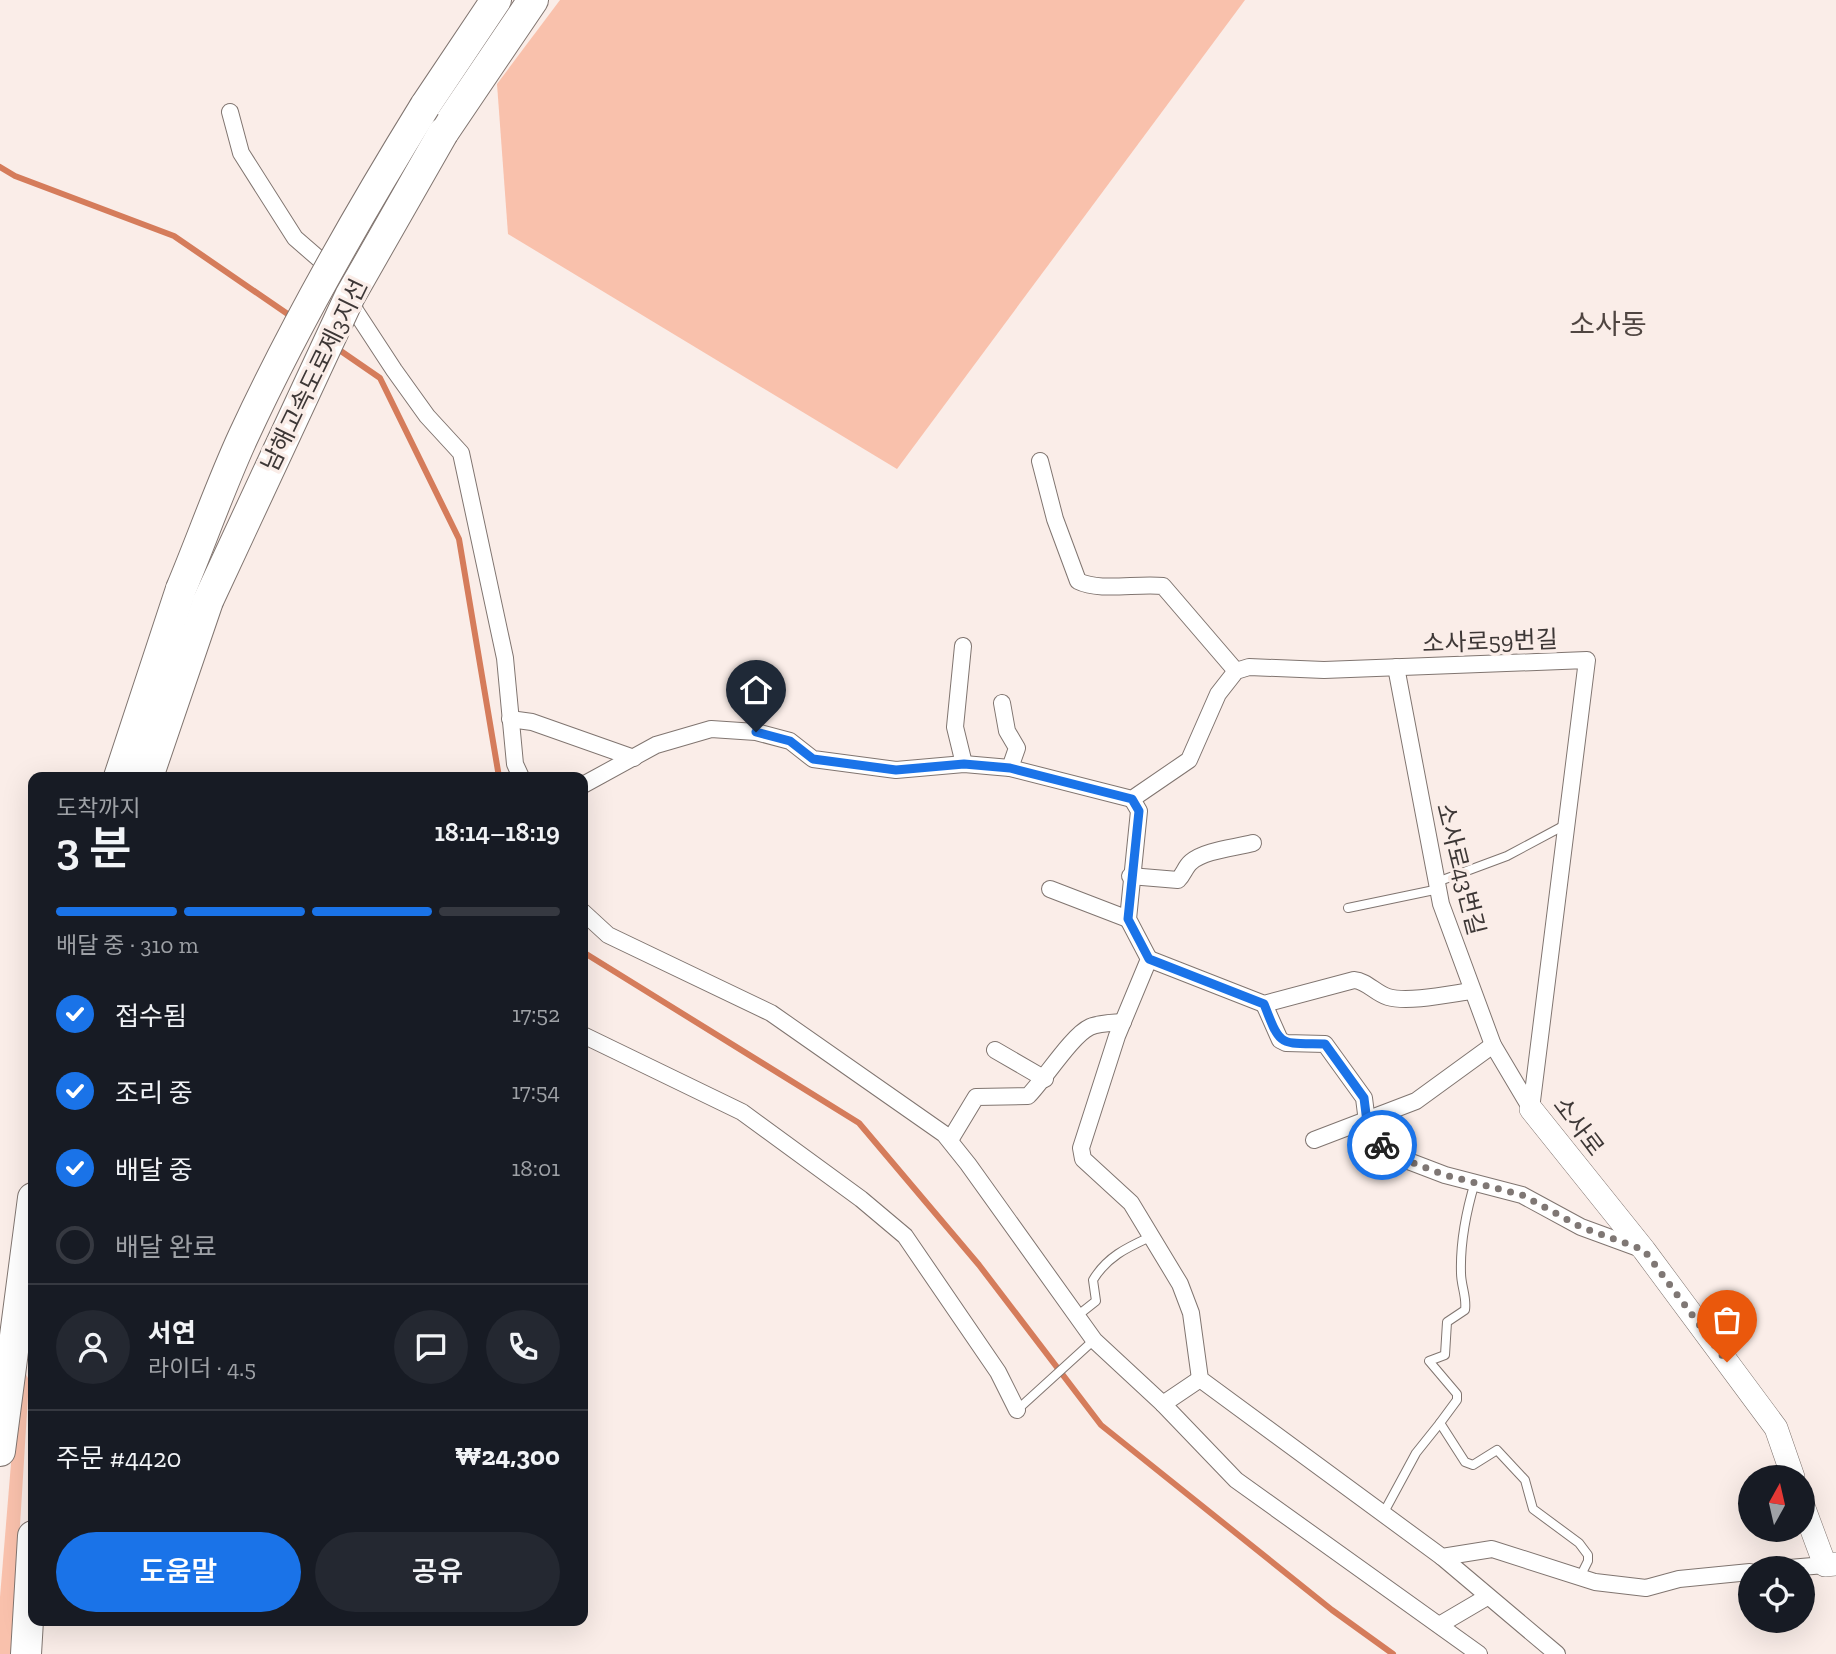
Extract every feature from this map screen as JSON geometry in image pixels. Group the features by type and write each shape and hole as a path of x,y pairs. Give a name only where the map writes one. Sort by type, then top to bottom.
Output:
{"highway":[{"name":"남해고속도로제3지선","path":"121,772 181,589 243,438 359,212 496,0"},
{"name":"남해고속도로제3지선","path":"150,772 208,601 351,296 443,133 533,0"},
{"path":"0,1451 28,1236"},
{"path":"26,1654 28,1620"}],"street":[{"path":"230,112 241,153 295,238 345,282 356,312 394,370 427,416 461,453 505,659 515,764 519,772"},
{"path":"1040,461 1055,519 1078,581 1093,587 1123,584 1163,586 1236,671 1218,694 1189,760 1132,799"},
{"path":"963,646 956,727 964,764"},
{"name":"소사로59번길","path":"1236,671 1250,667 1324,670 1587,660"},
{"name":"소사로","path":"1587,660 1531,1109 1644,1250 1776,1428 1789,1465"},
{"name":"소사로43번길","path":"1396,667 1438,886 1471,991 1493,1045 1531,1109"},
{"path":"1002,703 1007,731 1017,748 1010,768"},
{"path":"510,719 532,722 634,758"},
{"path":"588,782 656,745 711,729 756,732 790,741 813,759 827,761 896,770 964,764 1010,768 1132,799 1139,811 1130,876 1128,919 1149,959 1264,1004 1354,980 1362,981 1388,997 1400,999 1471,991"},
{"path":"1130,876 1178,880 1188,864 1196,858 1253,844"},
{"path":"1050,889 1128,919"},
{"path":"588,916 608,934 771,1013 950,1140 1094,1340 1163,1404 1236,1480 1441,1624 1479,1654"},
{"path":"1149,959 1123,1022 1081,1147 1083,1159 1131,1203 1184,1293 1195,1334 1200,1379 1442,1557 1486,1597 1557,1654"},
{"path":"1264,1004 1280,1040 1286,1043 1325,1044 1364,1098 1367,1122 1390,1154 1522,1195 1581,1227 1644,1250"},
{"path":"950,1140 976,1097 1028,1097 1045,1079 1074,1039 1090,1027 1123,1022"},
{"path":"588,1037 742,1112 861,1199 905,1236 998,1372 1017,1410"},
{"path":"1314,1140 1367,1122 1416,1101 1493,1045"},
{"path":"995,1050 1045,1079"},
{"path":"1163,1404 1200,1379"},
{"path":"1815,1531 1830,1564"},
{"path":"1442,1557 1492,1549 1595,1582 1646,1588 1679,1579 1738,1573"},
{"path":"1441,1624 1486,1597"}],"lane":[{"path":"1348,908 1438,886 1507,856 1566,825"},
{"path":"1383,1514 1416,1452 1457,1400 1457,1394 1429,1361 1445,1355 1447,1322 1465,1310 1467,1297 1461,1275 1462,1225 1475,1182"},
{"path":"1077,1316 1096,1301 1093,1280 1104,1263 1126,1247 1150,1237"},
{"path":"1017,1410 1094,1340"},
{"path":"1440,1423 1465,1462 1473,1465 1497,1450 1505,1455 1525,1480 1533,1509 1584,1548 1588,1561 1580,1577"}],"shaded area":[{"path":"560,0 1245,0 897,469 508,234 497,84"},
{"path":"24,1371 28,1378 28,1396 12,1654 0,1654 0,1597 17,1391"}],"waterway":[{"path":"0,167 15,176 174,236 292,317"},
{"path":"335,347 380,378 459,539 498,772"},
{"path":"588,955 859,1123 979,1265 1101,1425 1332,1610 1393,1654"}],"way so far":[{"path":"1382,1145 1390,1154 1445,1175 1522,1195 1581,1227 1644,1250 1727,1362"}],"district":[{"name":"소사동","path":"1608,324"}],"route":[{"path":"756,732 790,741 813,759 896,770 964,764 1010,768 1132,799 1139,811 1130,876 1128,919 1149,959 1161,961 1264,1004 1274,1030 1280,1040 1286,1043 1325,1044 1364,1098 1368,1112 1367,1122 1382,1145"}]}
